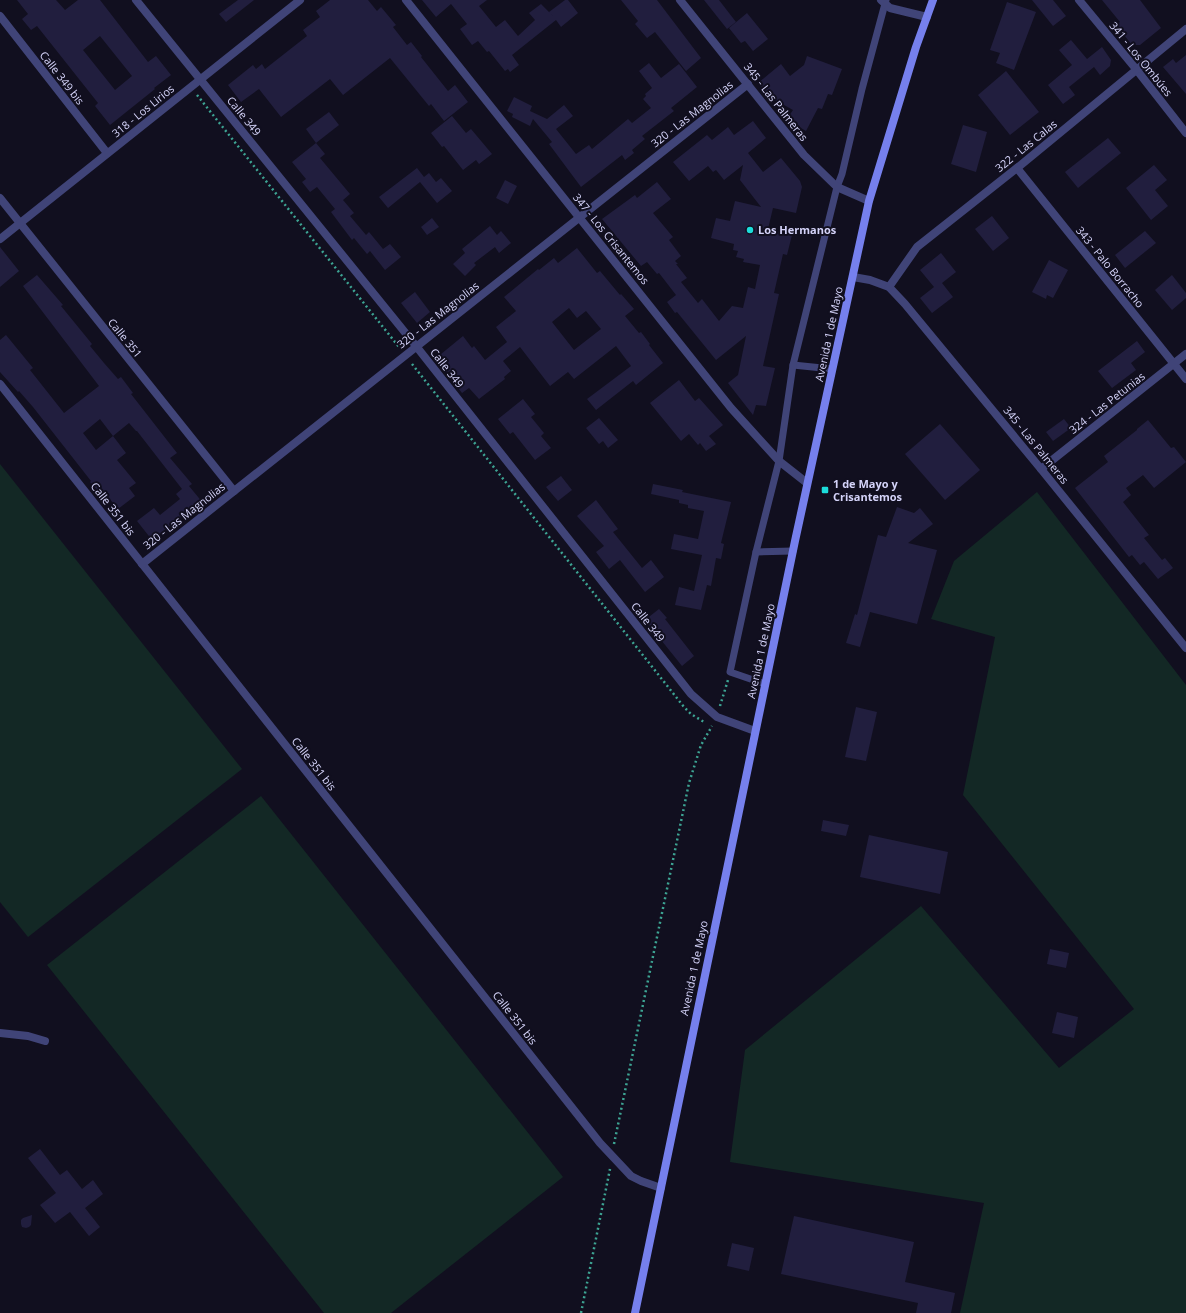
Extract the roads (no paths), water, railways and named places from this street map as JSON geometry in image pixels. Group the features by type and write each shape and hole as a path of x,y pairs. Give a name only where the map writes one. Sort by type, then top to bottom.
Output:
{"main road":[{"name":"Avenida 1 de Mayo","path":"635,1313 755,731 869,201 916,47 933,0"}],"street":[{"name":"Calle 349","path":"136,0 416,346 691,694 717,717 755,731"},
{"name":"318 - Los Lirios","path":"0,239 300,0"},
{"name":"347 - Los Crisantemos","path":"406,0 731,408 779,460 808,483"},
{"name":"345 - Las Palmeras","path":"680,0 804,155 837,187 869,201"},
{"name":"341 - Los Ombúes","path":"1079,0 1186,132"},
{"path":"884,1 890,8 926,17"},
{"name":"Calle 349 bis","path":"0,16 107,153"},
{"name":"322 - Las Calas","path":"889,287 917,247 1017,168 1186,29"},
{"name":"320 - Las Magnolias","path":"142,564 748,84"},
{"name":"343 - Palo Borracho","path":"1017,168 1186,379"},
{"name":"Calle 351","path":"0,198 234,491"},
{"name":"345 - Las Palmeras","path":"852,277 870,280 889,287 905,304 1186,648"},
{"name":"324 - Las Petunias","path":"1041,469 1186,354"},
{"name":"Calle 351 bis","path":"0,384 590,1131 632,1176 661,1188"},
{"path":"0,1033 28,1036 45,1041"}],"lane":[{"path":"766,684 730,672 756,552 779,460 793,365 837,187 842,174 884,1"},
{"path":"793,365 832,369"},
{"path":"756,552 793,551"}],"place":[{"name":"Los Hermanos","path":"750,230"},
{"name":"1 de Mayo y Crisantemos","path":"825,490"}]}
